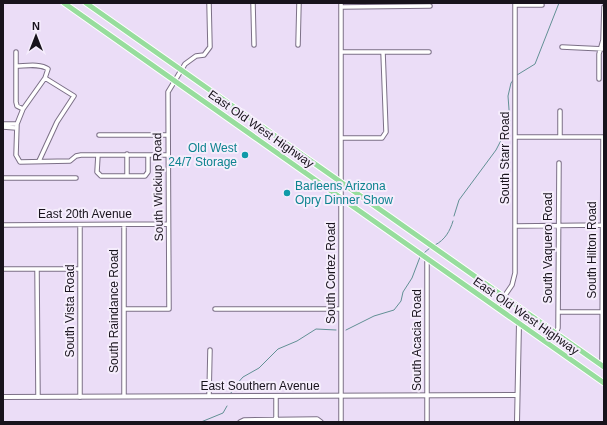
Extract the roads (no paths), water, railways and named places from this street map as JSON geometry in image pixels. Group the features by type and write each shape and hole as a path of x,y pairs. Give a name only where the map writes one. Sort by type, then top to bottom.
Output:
{"main road":[{"name":"East Old West Highway","path":"64,3 604,383"},
{"name":"East Old West Highway","path":"86,3 602,365"}],"street":[{"name":"South Wickiup Road","path":"124,309 169,309 168,92 174,81 190,60 204,55 210,47 209,3"},
{"path":"253,3 254,45"},
{"path":"298,45 299,3"},
{"path":"515,4 542,5"},
{"name":"South Starr Road","path":"497,307 515,278 515,4"},
{"path":"341,5 430,6"},
{"name":"South Cortez Road","path":"341,5 341,422"},
{"path":"599,79 599,54 603,49 604,7"},
{"path":"562,48 603,49"},
{"path":"16,52 16,102 17,106 23,109"},
{"path":"341,52 429,52"},
{"path":"341,138 382,138 386,132 383,52"},
{"path":"16,66 35,66 45,67 48,69 46,78 23,109 16,126 16,155 18,160 70,161 76,156 98,154 168,154"},
{"path":"38,161 57,122 74,96 72,93 46,78"},
{"path":"560,111 560,137"},
{"path":"4,126 16,126"},
{"path":"99,135 168,135"},
{"path":"515,138 603,137"},
{"name":"South Hilton Road","path":"602,365 603,137"},
{"path":"98,154 97,172 99,175 127,176 145,176 148,172 148,154"},
{"path":"127,154 127,176"},
{"name":"South Vaquero Road","path":"556,333 558,328 559,163"},
{"path":"3,178 76,178"},
{"name":"East 20th Avenue","path":"3,225 168,224"},
{"name":"South Vista Road","path":"80,225 80,397"},
{"name":"South Raindance Road","path":"124,225 124,396"},
{"path":"515,226 602,225"},
{"name":"South Acacia Road","path":"424,256 427,262 427,422"},
{"path":"3,269 80,269"},
{"path":"38,269 38,397"},
{"path":"215,309 341,309"},
{"path":"558,312 602,312"},
{"path":"517,422 519,323"},
{"path":"209,396 210,350"},
{"name":"East Southern Avenue","path":"3,397 517,395"},
{"path":"276,396 276,421"},
{"path":"240,422 244,420 321,421"}],"waterway":[{"path":"517,75 535,64 559,3"},
{"path":"454,216 459,200 496,150 510,123 508,96 511,83 514,79"},
{"path":"435,245 442,241 447,235 453,221"},
{"path":"424,253 431,247"},
{"path":"346,330 374,316 394,310 401,301 403,292 412,278 420,257"},
{"path":"231,393 243,377 259,368 278,349 297,341 316,329 336,330"},
{"path":"201,422 223,413 227,406"}],"place":[{"name":"Old West 24/7 Storage","path":"245,155"},
{"name":"Barleens Arizona Opry Dinner Show","path":"287,193"}]}
